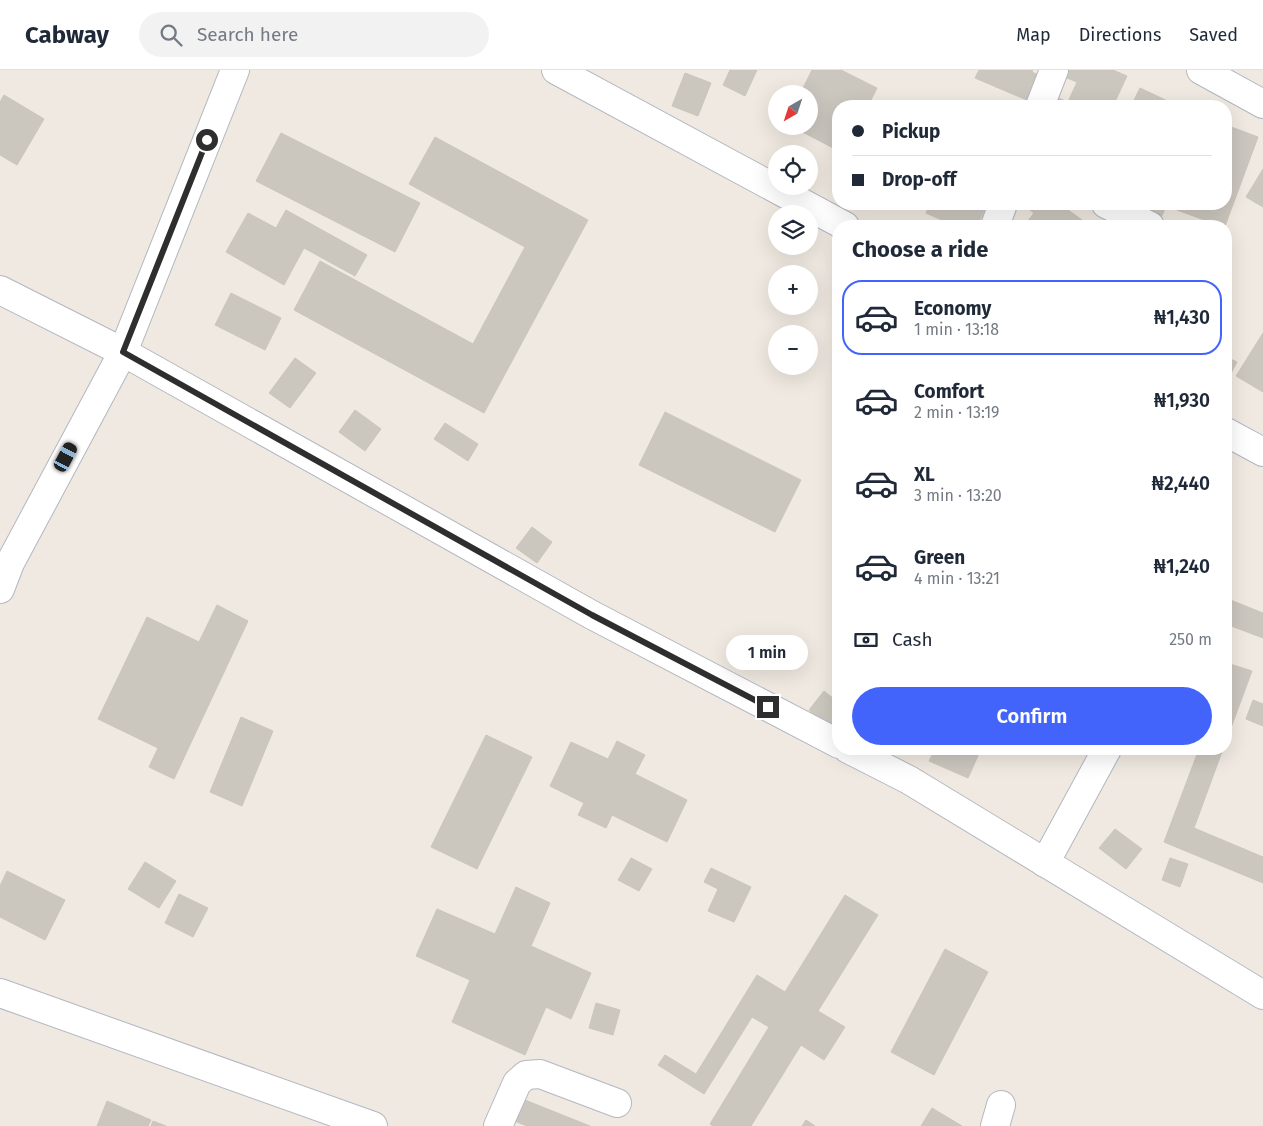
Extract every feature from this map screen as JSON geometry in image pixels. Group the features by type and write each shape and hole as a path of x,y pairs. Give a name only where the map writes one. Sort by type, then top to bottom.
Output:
{"street":[{"path":"0,589 10,563 123,352 235,70"},
{"path":"556,70 834,220"},
{"path":"1042,100 1054,70"},
{"path":"1201,70 1263,104"},
{"path":"1118,210 1138,220"},
{"path":"0,290 123,352 592,615 832,740"},
{"path":"1232,435 1263,452"},
{"path":"860,755 909,780 1263,995"},
{"path":"1045,863 1104,755"},
{"path":"0,992 373,1126"},
{"path":"498,1126 517,1083 526,1075 540,1074 617,1103"}],"building":[{"path":"730,70 757,70 745,96 723,85"},
{"path":"812,70 841,70 877,88 871,100 832,100 832,147 808,135 818,135 818,85 804,85"},
{"path":"979,70 1033,70 1032,72 1040,76 1029,100 975,78"},
{"path":"1064,70 1113,70 1127,76 1116,100 1069,100 1077,82 1062,76"},
{"path":"685,73 711,83 698,116 672,106"},
{"path":"1140,88 1165,100 1134,100"},
{"path":"4,95 44,119 17,165 0,155 0,102"},
{"path":"1232,127 1258,137 1232,207"},
{"path":"281,133 420,203 395,252 256,181"},
{"path":"435,137 588,220 484,413 294,310 320,261 473,344 525,247 409,184"},
{"path":"1263,169 1263,207 1246,197"},
{"path":"286,210 367,255 355,276 304,248 284,285 226,252 248,213 276,228"},
{"path":"927,210 984,210 980,220 942,220 926,213"},
{"path":"1030,210 1068,210 1082,220 1029,220 1034,213"},
{"path":"1143,210 1164,210 1161,218"},
{"path":"1177,210 1231,210 1227,220 1204,220"},
{"path":"231,293 281,318 265,350 215,325"},
{"path":"1263,333 1263,392 1236,376"},
{"path":"295,358 316,373 290,408 269,393"},
{"path":"1232,360 1237,362 1232,372"},
{"path":"355,410 381,429 365,451 339,432"},
{"path":"665,412 801,480 775,532 639,465"},
{"path":"445,423 478,444 468,461 434,439"},
{"path":"532,527 552,542 537,563 516,548"},
{"path":"1232,601 1263,613 1263,638 1232,626"},
{"path":"217,605 248,621 174,779 149,767 158,748 98,719 147,617 199,642"},
{"path":"1232,665 1252,671 1232,725"},
{"path":"824,691 832,697 832,729 809,710"},
{"path":"1253,700 1263,704 1263,726 1246,719"},
{"path":"241,717 273,731 242,806 210,792"},
{"path":"486,735 532,757 477,869 431,847"},
{"path":"617,741 645,755 635,774 687,800 667,842 612,815 606,828 578,815 584,803 550,786 571,742 608,759"},
{"path":"932,755 978,755 968,778 929,761"},
{"path":"1197,755 1221,755 1194,828 1263,857 1263,883 1164,842"},
{"path":"1115,829 1142,849 1126,869 1099,848"},
{"path":"631,858 652,869 639,891 618,880"},
{"path":"1170,858 1188,864 1180,887 1162,880"},
{"path":"145,862 176,881 159,908 128,889"},
{"path":"711,868 751,887 734,922 708,911 718,889 704,882"},
{"path":"7,871 65,900 45,940 0,917 0,886"},
{"path":"516,887 550,903 531,946 591,973 571,1019 546,1007 525,1055 452,1022 470,980 416,956 437,909 495,934"},
{"path":"179,894 208,908 193,937 165,923"},
{"path":"845,895 878,915 818,1011 845,1027 824,1060 801,1045 751,1126 713,1126 710,1124 769,1027 752,1017 704,1094 658,1065 665,1055 696,1074 757,975 785,992"},
{"path":"945,949 988,972 934,1075 891,1052"},
{"path":"596,1003 620,1010 613,1035 589,1028"},
{"path":"520,1098 590,1126 527,1126 512,1120"},
{"path":"107,1101 151,1120 148,1126 97,1126"},
{"path":"932,1108 962,1126 921,1126"},
{"path":"806,1120 815,1126 802,1126"},
{"path":"153,1121 166,1126 151,1126"}],"route":[{"path":"207,140 123,352 592,615 768,707"}]}
